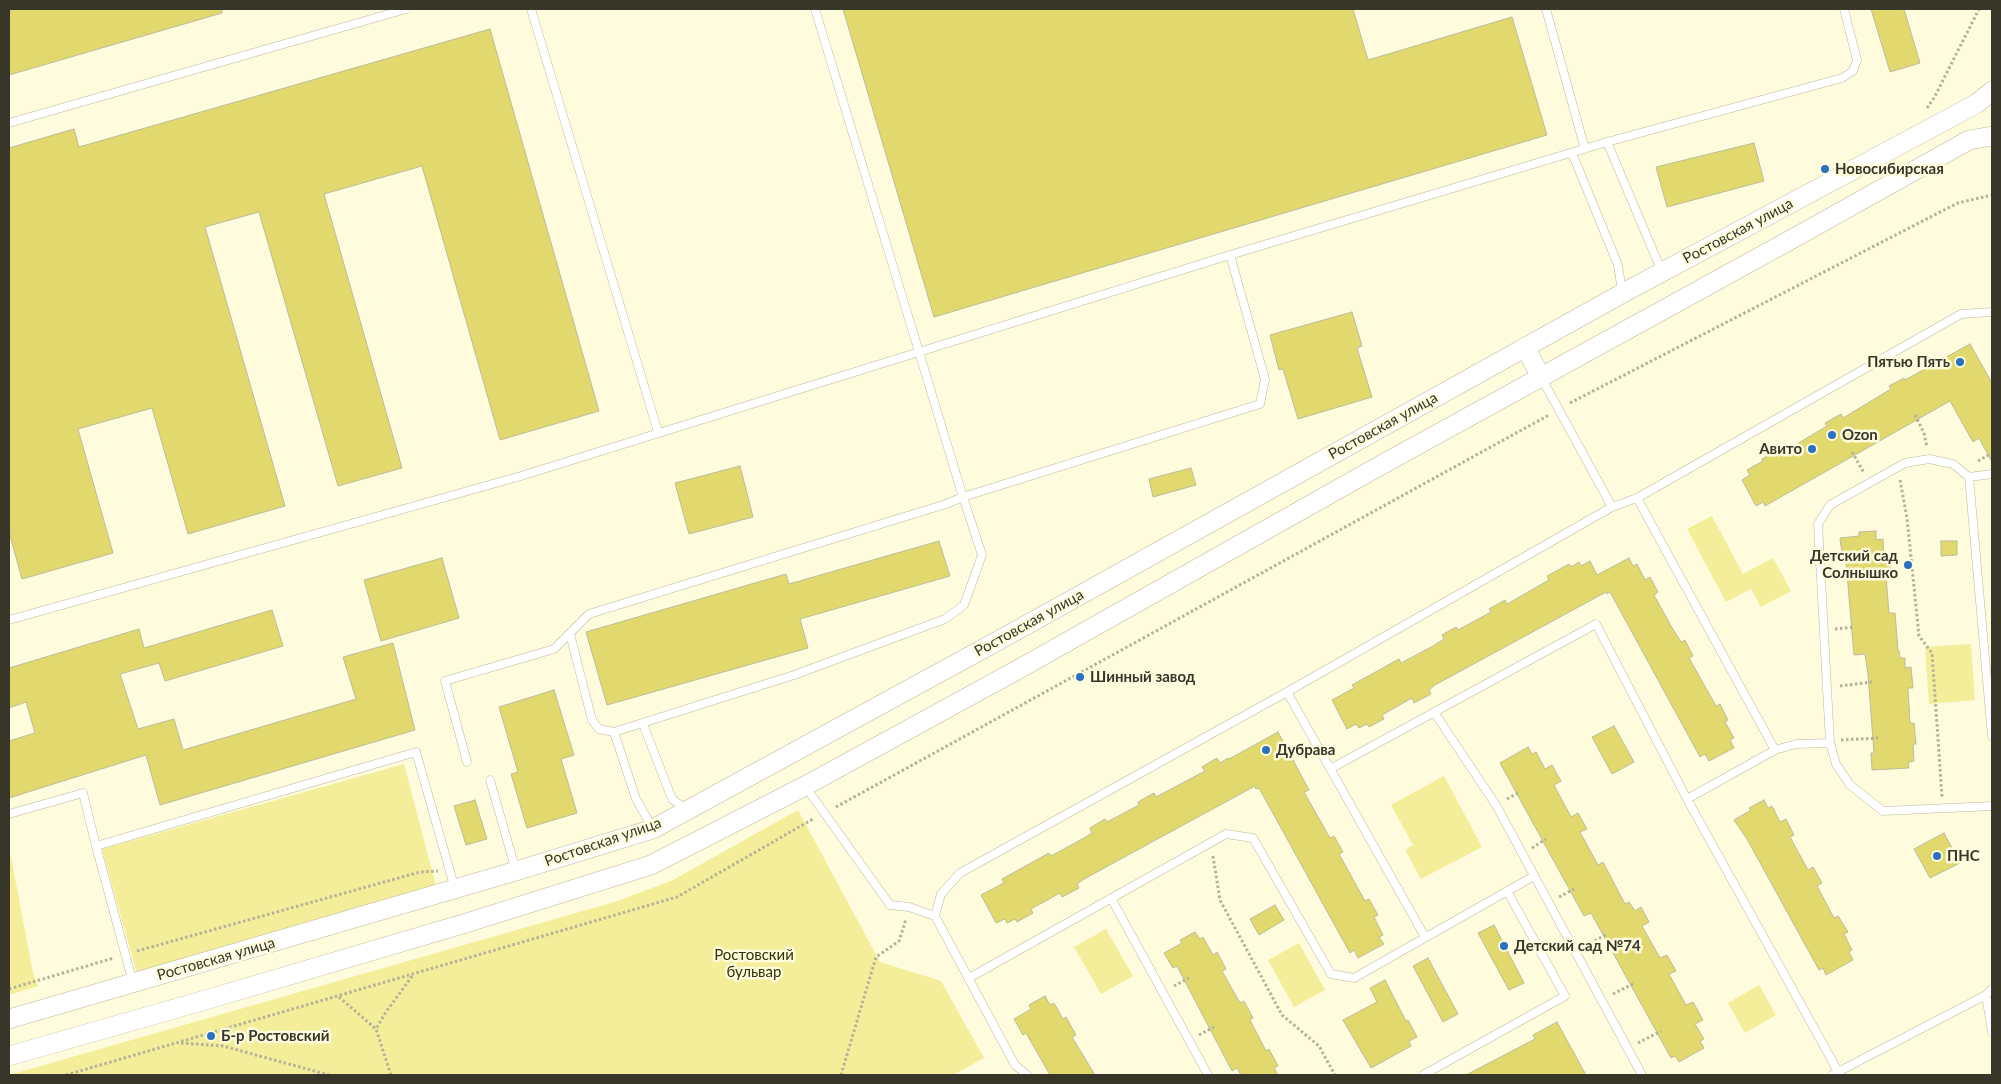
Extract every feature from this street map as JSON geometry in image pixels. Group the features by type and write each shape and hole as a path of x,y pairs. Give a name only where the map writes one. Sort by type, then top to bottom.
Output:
{"street":[{"name":"Ростовская улица","path":"9,1019 455,889 653,829 1003,638 1662,272 1976,104 1992,92"},
{"path":"9,1056 463,924 651,866 805,786 1019,670 1968,140 1992,136"},
{"path":"1525,348 1541,377"},
{"path":"653,829 666,857"}],"lane":[{"path":"9,123 406,9"},
{"path":"532,9 658,432"},
{"path":"570,634 592,720 599,729 614,732 794,675 945,619 964,605 982,555 816,9"},
{"path":"1546,9 1585,149"},
{"path":"9,620 521,476 1230,254 1607,142 1842,78 1853,71 1858,60 1844,9"},
{"path":"1607,142 1662,272"},
{"path":"1572,153 1618,265 1623,294"},
{"path":"467,762 446,681 554,649 589,614 946,504 963,497 1260,404 1265,380 1230,254"},
{"path":"935,916 941,894 960,873 1287,692 1612,507 1637,498 1961,314 1992,312"},
{"path":"1541,377 1612,507"},
{"path":"1992,736 1969,477 1953,464 1929,459 1905,463 1830,504 1818,524 1830,742 1836,764 1850,785 1883,811 1992,806"},
{"path":"1969,477 1992,474"},
{"path":"1637,498 1775,750"},
{"path":"1330,769 1596,624 1687,799 1837,1074 1986,995 1992,989"},
{"path":"1287,692 1425,938"},
{"path":"1434,712 1496,805 1642,1075"},
{"path":"644,724 672,799 687,810"},
{"path":"614,732 636,799 653,829"},
{"path":"1687,799 1775,750 1796,744 1830,742"},
{"path":"96,846 416,752 455,889"},
{"path":"490,780 516,871"},
{"path":"805,786 890,904 910,907 935,916 1015,1065 1027,1075"},
{"path":"9,814 84,793 132,983"},
{"path":"969,978 1226,834 1253,838 1331,974 1354,978 1534,876"},
{"path":"1423,1075 1565,996 1507,891"},
{"path":"1111,898 1208,1075"},
{"path":"1986,995 1992,1032"}],"path":[{"path":"1922,115 1934,98 1978,9"},
{"path":"1915,415 1924,433 1929,459"},
{"path":"1852,452 1870,482"},
{"path":"1898,467 1908,518 1919,636 1932,653 1943,808"},
{"path":"1824,631 1854,627"},
{"path":"1828,688 1872,682"},
{"path":"1830,742 1878,738"},
{"path":"1210,842 1220,900 1282,1015 1319,1046 1335,1075"},
{"path":"9,989 420,872 449,870"},
{"path":"841,1075 876,957 899,940 910,907"},
{"path":"1576,952 1607,934"},
{"path":"376,1029 413,975"},
{"path":"1602,1001 1635,983"},
{"path":"338,996 376,1029 392,1075"},
{"path":"1628,1049 1662,1030"},
{"path":"178,1043 222,1046 329,1075"}],"green space":[{"path":"1712,516 1743,574 1773,558 1791,591 1761,607 1751,589 1726,602 1687,529"},
{"path":"1971,644 1975,700 1929,704 1925,647"},
{"path":"404,764 436,886 137,974 102,849"},
{"path":"1444,776 1482,847 1421,879 1405,850 1413,845 1391,805"},
{"name":"Ростовский бульвар","path":"798,810 880,962 941,981 984,1058 953,1075 9,1075 618,901 673,880"},
{"path":"9,856 11,857 33,973 38,986 9,995"},
{"path":"1106,929 1133,976 1101,994 1074,947"},
{"path":"1299,943 1325,990 1294,1007 1268,960"},
{"path":"1759,985 1776,1015 1745,1033 1728,1003"}],"building":[{"path":"9,9 222,9 222,13 9,75"},
{"path":"843,9 1353,9 1368,60 1512,17 1547,135 934,317"},
{"path":"1871,9 1904,9 1920,63 1890,72"},
{"path":"490,29 599,411 500,440 422,166 324,194 402,468 338,486 259,212 205,227 285,506 188,534 152,408 78,429 113,553 22,579 9,532 9,148 74,129 79,147"},
{"path":"1754,143 1764,181 1667,207 1656,167"},
{"path":"1352,312 1362,346 1357,348 1372,397 1298,419 1283,369 1279,370 1270,335"},
{"path":"1970,344 1992,383 1992,462 1979,438 1973,442 1950,401 1765,506 1763,502 1756,506 1742,480 1750,475 1747,470 1778,450 1780,453 1797,444 1827,426 1825,423 1841,414 1843,418 1891,389 1889,386 1904,378 1905,380"},
{"path":"740,466 753,517 689,534 675,483"},
{"path":"1191,468 1196,485 1153,497 1149,479"},
{"path":"1876,531 1876,540 1883,539 1884,559 1889,558 1891,577 1886,577 1889,613 1895,613 1898,651 1900,658 1905,658 1905,668 1911,667 1913,688 1908,688 1910,723 1914,723 1916,744 1913,744 1914,761 1908,762 1909,768 1872,770 1871,753 1874,753 1865,654 1854,655 1846,562 1844,554 1842,554 1840,538 1859,536 1859,532"},
{"path":"939,541 950,576 800,619 808,648 607,705 586,632 786,574 789,584"},
{"path":"1941,541 1957,541 1957,555 1941,556"},
{"path":"442,558 459,618 381,641 364,580"},
{"path":"1629,558 1633,566 1637,564 1645,580 1650,577 1658,592 1654,595 1671,626 1681,642 1685,640 1693,656 1689,658 1716,706 1720,704 1728,720 1725,722 1734,738 1730,740 1734,748 1709,761 1705,754 1700,757 1610,592 1607,594 1606,592 1435,685 1429,690 1431,694 1414,703 1412,698 1382,715 1384,719 1369,727 1367,724 1359,728 1356,724 1347,729 1332,700 1354,688 1352,685 1399,659 1401,663 1433,646 1444,639 1442,635 1456,627 1458,630 1491,612 1489,609 1505,600 1507,604 1549,580 1547,576 1569,564 1571,567 1579,562 1581,566 1590,561 1597,575"},
{"path":"272,610 283,646 165,681 159,663 120,674 138,729 174,719 183,750 356,699 343,657 393,643 415,730 160,805 146,755 9,798 9,741 35,733 26,702 9,708 9,668 139,629 144,648"},
{"path":"554,690 574,755 561,759 577,813 527,828 511,774 518,772 499,707"},
{"path":"1614,726 1634,762 1612,774 1592,737"},
{"path":"1278,732 1309,790 1304,792 1330,838 1334,836 1343,852 1339,854 1365,901 1369,899 1378,915 1374,917 1383,935 1379,937 1384,944 1358,958 1354,950 1350,953 1259,788 1256,789 1255,786 1084,879 1077,884 1079,888 1062,897 1060,893 1031,909 1033,913 1017,922 1015,919 1007,923 1005,919 996,923 981,895 1004,883 1002,879 1049,853 1051,856 1084,838 1092,833 1090,828 1105,819 1107,822 1139,805 1138,802 1154,793 1156,797 1205,771 1202,767 1217,758 1220,763"},
{"path":"1528,747 1532,754 1536,752 1545,769 1552,765 1561,781 1554,785 1571,817 1578,813 1587,829 1580,832 1598,865 1603,862 1625,904 1629,902 1635,911 1641,907 1649,922 1642,926 1660,958 1667,955 1676,971 1669,974 1686,1005 1693,1002 1703,1020 1695,1024 1704,1039 1700,1041 1704,1048 1679,1062 1675,1056 1671,1058 1591,913 1584,916 1500,763"},
{"path":"475,800 487,839 466,845 454,806"},
{"path":"1764,800 1768,808 1772,806 1780,822 1786,819 1794,835 1790,837 1808,870 1813,867 1822,883 1817,886 1834,918 1838,916 1848,932 1844,934 1852,950 1849,952 1853,960 1826,975 1823,968 1819,970 1747,839 1734,820 1751,810 1749,808"},
{"name":"ПНС","path":"1944,833 1960,863 1930,878 1914,849"},
{"path":"1275,905 1284,920 1259,935 1250,919"},
{"path":"1494,925 1524,983 1509,990 1478,933"},
{"path":"1195,932 1200,939 1203,937 1213,955 1217,952 1226,969 1222,971 1240,1003 1244,1001 1253,1018 1250,1020 1266,1051 1269,1049 1278,1066 1274,1068 1278,1075 1241,1075 1237,1068 1232,1071 1177,966 1173,968 1164,953 1182,943 1180,940"},
{"path":"1428,958 1458,1014 1443,1022 1413,966"},
{"path":"1385,980 1406,1021 1408,1020 1417,1037 1409,1041 1411,1046 1371,1068 1343,1020 1377,1002 1370,988"},
{"path":"1045,996 1050,1005 1054,1003 1063,1019 1066,1017 1076,1035 1072,1037 1095,1075 1050,1075 1026,1033 1023,1035 1014,1019 1031,1009 1029,1005"},
{"path":"1557,1022 1586,1075 1466,1075 1535,1039 1533,1035"}],"place":[{"name":"Новосибирская","path":"1825,169"},
{"name":"Пятью Пять","path":"1960,362"},
{"name":"Ozon","path":"1832,435"},
{"name":"Авито","path":"1812,449"},
{"name":"Детский сад Солнышко","path":"1908,565"},
{"name":"Шинный завод","path":"1080,677"},
{"name":"Дубрава","path":"1266,750"},
{"name":"ПНС","path":"1937,856"},
{"name":"Детский сад №74","path":"1504,946"},
{"name":"Б-р Ростовский","path":"211,1036"}]}
